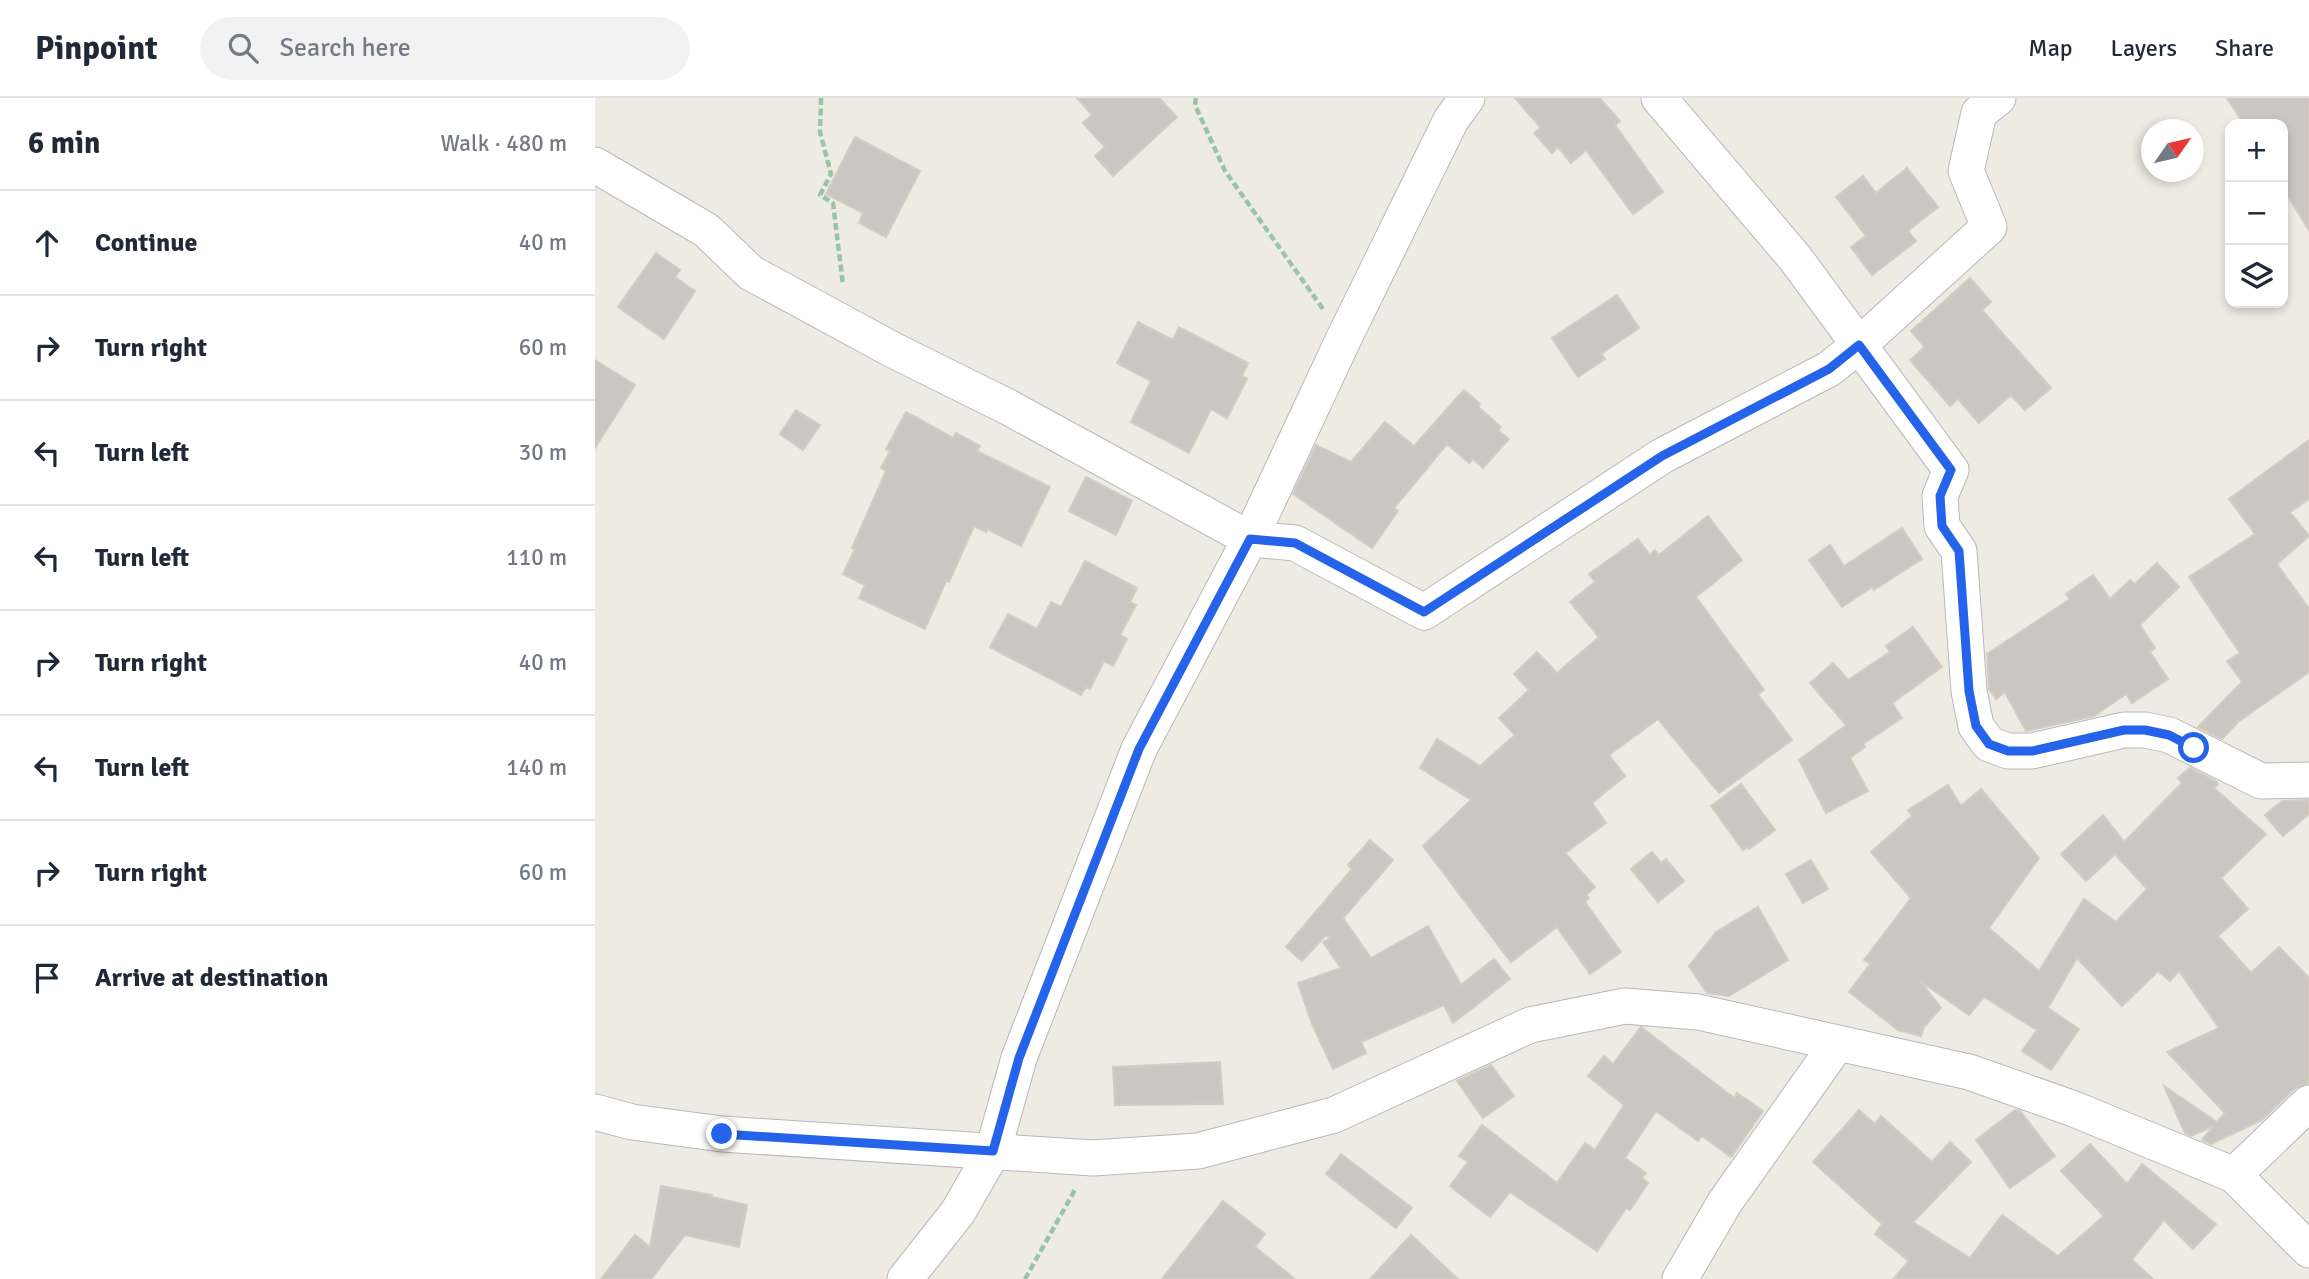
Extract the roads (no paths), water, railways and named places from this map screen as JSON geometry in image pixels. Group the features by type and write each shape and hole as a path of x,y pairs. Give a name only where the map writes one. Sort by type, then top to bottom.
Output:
{"street":[{"path":"905,1279 958,1212 993,1151 1019,1058 1139,749 1250,539 1344,338 1451,120 1467,98"},
{"path":"1660,98 1795,258 1951,470 1940,496 1942,526 1959,551 1969,691 1976,726 1989,744 2008,751 2032,751 2124,730 2145,730 2169,735 2261,781 2309,780"},
{"path":"595,165 706,230 751,273 893,351 1008,407 1250,539 1295,543 1424,612 1662,456 1829,369 1859,345 1989,227 1966,171 1979,113 1998,98"},
{"path":"595,1112 632,1122 722,1134 1093,1158 1198,1151 1334,1115 1530,1024 1625,1006 1698,1012 1969,1072 2074,1109 2234,1175 2309,1250"},
{"path":"1680,1279 1725,1202 1837,1044"},
{"path":"2234,1175 2309,1103"}]}
